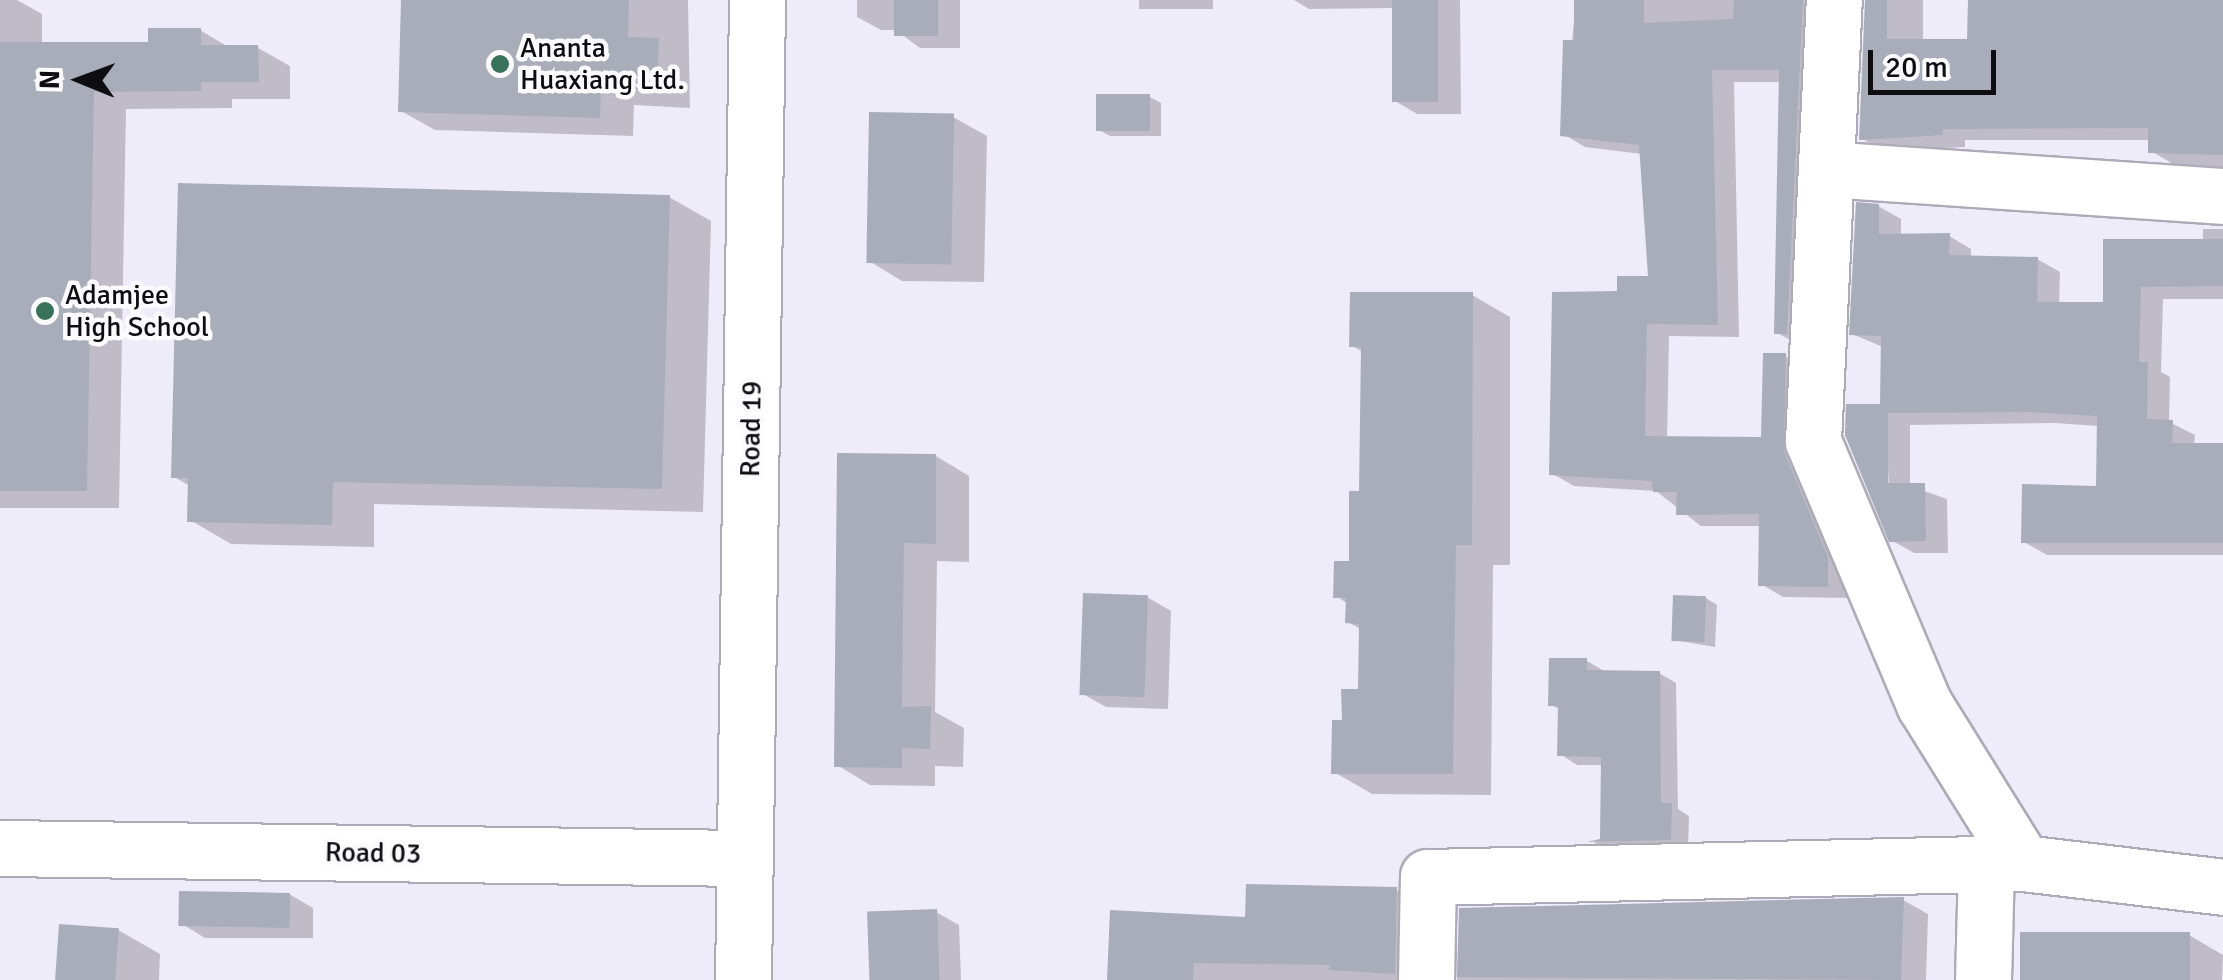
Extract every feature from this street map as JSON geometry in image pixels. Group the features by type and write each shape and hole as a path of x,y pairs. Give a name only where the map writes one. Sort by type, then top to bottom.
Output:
{"street":[{"name":"Road 19","path":"743,980 757,0"},
{"path":"1834,0 1813,441 1924,704 2004,864 1984,980"},
{"path":"1826,169 2223,196"},
{"name":"Road 03","path":"0,848 745,858"},
{"path":"1426,980 1428,876 2004,864 2223,887"}],"building":[{"name":"Ananta Huaxiang Ltd.","path":"401,0 629,0 628,37 659,38 657,90 601,88 600,118 398,112"},
{"path":"894,0 938,0 938,36 894,36"},
{"path":"1392,0 1438,0 1438,102 1392,102"},
{"path":"1574,0 1644,0 1644,23 1733,19 1734,0 1803,0 1787,334 1774,334 1779,70 1712,70 1718,325 1647,324 1645,436 1761,437 1763,353 1786,353 1784,452 1828,557 1828,587 1758,586 1759,514 1676,515 1677,492 1653,492 1652,481 1549,475 1552,292 1617,291 1617,276 1648,276 1639,145 1560,136 1563,40 1574,40"},
{"path":"1865,0 1887,0 1887,39 1967,39 1968,0 2223,0 2223,155 2148,153 2148,128 1943,129 1943,135 1859,140"},
{"name":"Adamjee High School","path":"148,28 201,28 201,45 258,45 259,82 201,82 201,91 94,92 87,491 0,491 0,42 148,42"},
{"path":"1096,94 1150,94 1150,131 1096,131"},
{"path":"869,112 954,113 951,264 866,263"},
{"path":"178,183 670,195 662,489 333,482 332,525 187,522 188,478 171,478"},
{"path":"1856,202 1879,204 1879,234 1950,233 1949,255 2038,257 2037,302 2103,302 2103,239 2223,239 2223,286 2141,287 2139,362 2148,362 2147,419 2173,420 2172,443 2223,443 2223,543 2021,543 2022,484 2096,486 2097,416 2029,412 1888,413 1888,483 1925,483 1926,541 1889,542 1845,435 1846,404 1880,404 1881,336 1849,335"},
{"path":"1350,292 1473,292 1472,545 1456,545 1453,774 1331,774 1332,720 1342,720 1341,689 1358,689 1359,624 1345,623 1346,598 1333,598 1334,561 1349,561 1349,491 1359,491 1361,347 1349,347"},
{"path":"837,453 936,454 936,544 904,543 902,707 931,706 930,749 902,748 902,768 834,767"},
{"path":"1083,593 1148,595 1144,697 1079,695"},
{"path":"1673,595 1706,596 1704,642 1671,641"},
{"path":"1549,658 1587,658 1587,670 1660,671 1661,803 1672,803 1671,840 1587,842 1600,839 1601,757 1557,756 1558,706 1548,706"},
{"path":"1246,884 1397,887 1395,974 1329,970 1330,965 1194,963 1193,980 1107,980 1110,910 1245,917"},
{"path":"179,891 290,893 289,928 178,926"},
{"path":"1904,897 1901,980 1457,977 1459,908"},
{"path":"937,909 939,980 869,980 867,911"},
{"path":"59,924 119,928 115,980 55,980"},
{"path":"2020,932 2190,932 2190,980 2020,980"}],"place":[{"name":"Ananta Huaxiang Ltd.","path":"500,64"},
{"name":"Adamjee High School","path":"45,311"}]}
